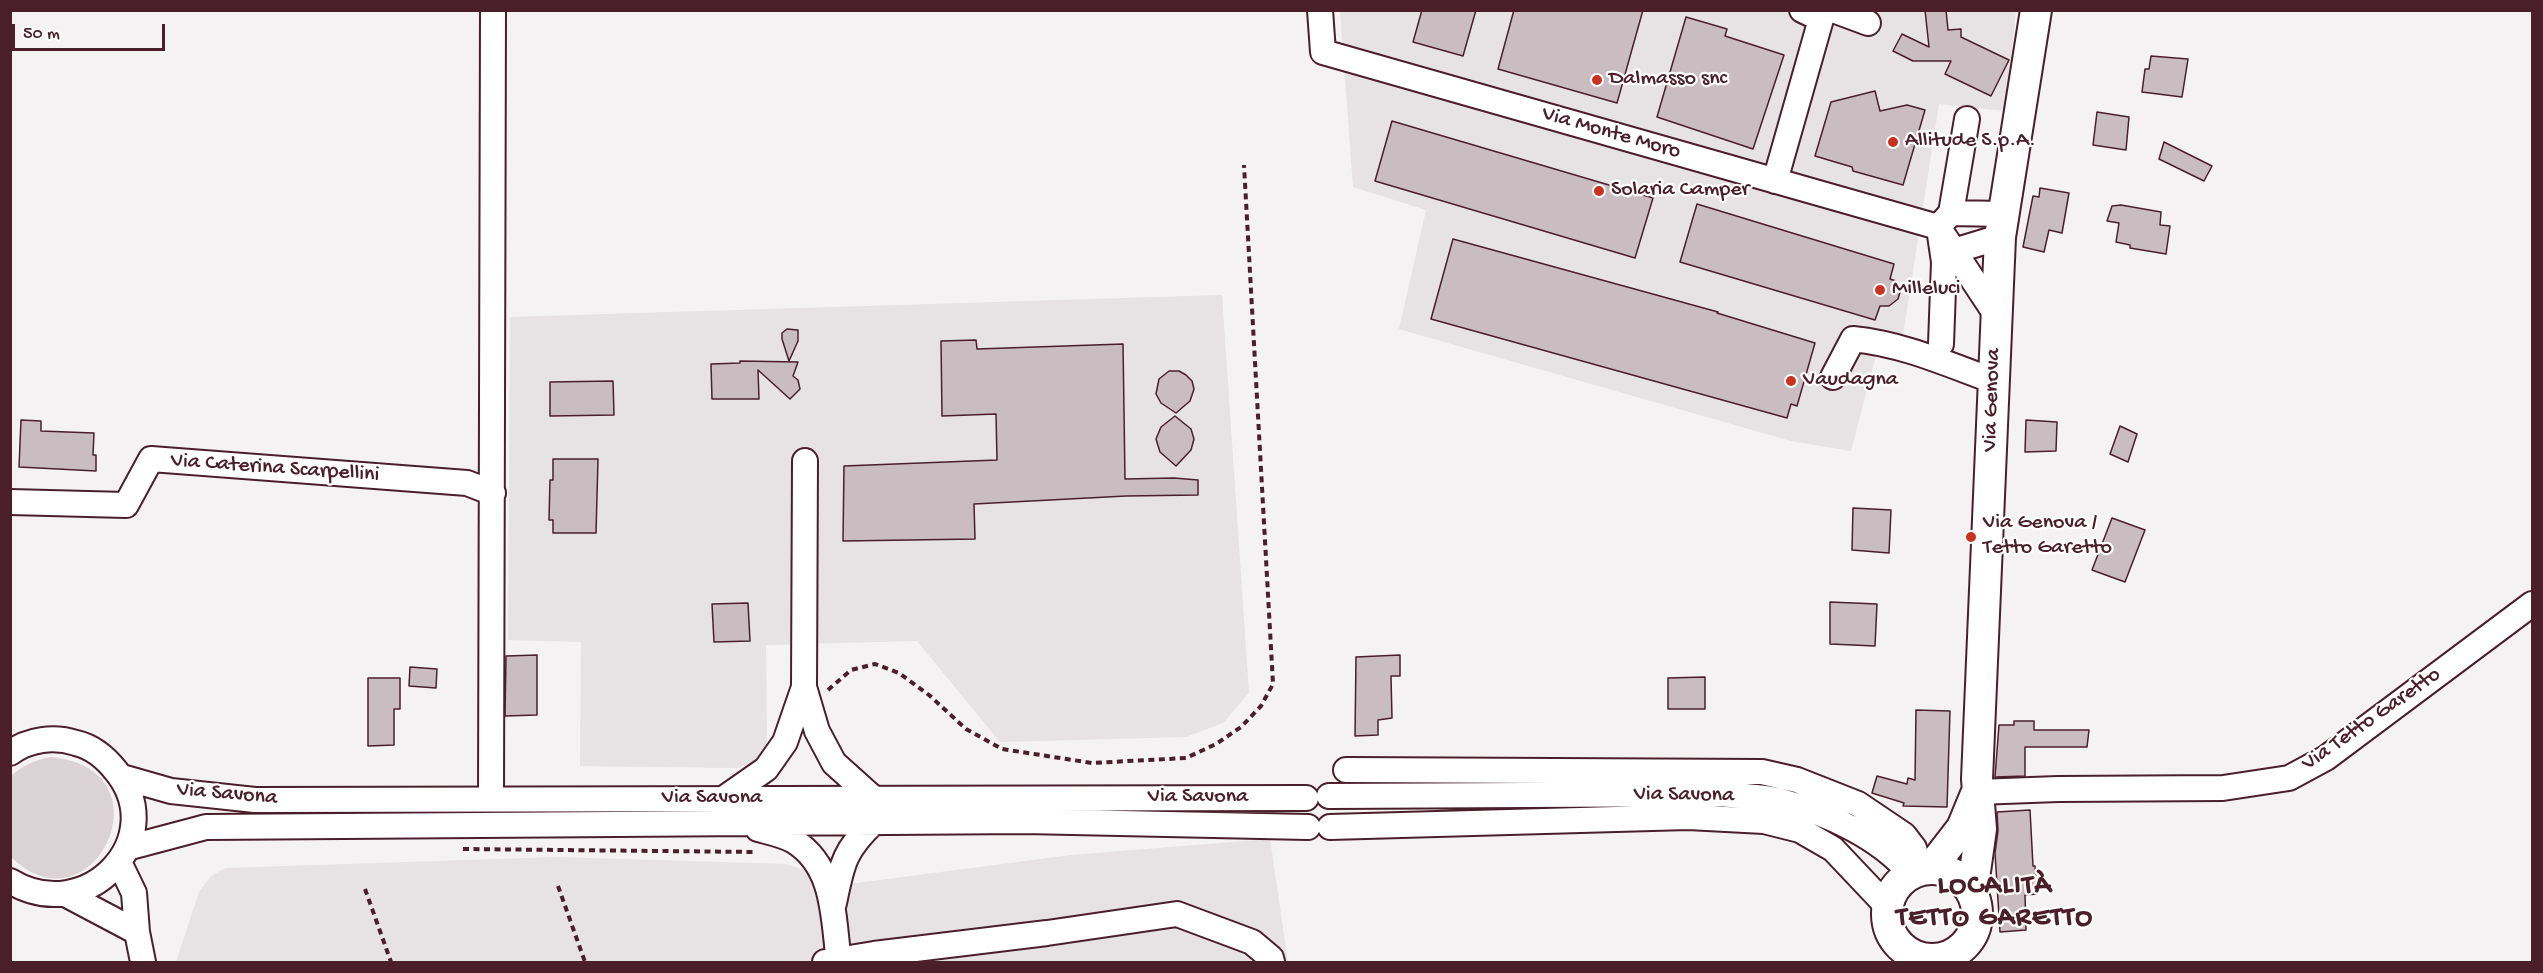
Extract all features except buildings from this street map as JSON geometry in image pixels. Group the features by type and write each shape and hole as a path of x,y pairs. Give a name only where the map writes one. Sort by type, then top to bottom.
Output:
{"main road":[{"name":"Via Genova","path":"1972,893 1981,829 1977,792 2002,226 2036,10"},
{"name":"Via Genova","path":"1920,870 1962,828 1977,792"},
{"path":"1920,870 1955,875 1972,893 1977,918 1970,952 1957,952 1930,961 1914,956 1901,948 1891,936 1886,921 1886,905 1891,892 1899,882 1920,870"}],"street":[{"path":"490,799 493,493 491,331 493,10"},
{"name":"Via Monte Moro","path":"1320,10 1323,52 1775,181 1945,220 2002,226"},
{"path":"1775,181 1822,12 1868,23"},
{"path":"1941,344 1945,220 1967,118"},
{"path":"1945,220 1954,251 1997,316"},
{"path":"1954,251 2002,226"},
{"path":"1833,377 1853,339 1884,342 1994,381"},
{"name":"Via Caterina Scarpellini","path":"10,502 126,505 151,459 467,483 493,493"},
{"path":"806,461 817,730 834,763 874,810 842,861 833,905 834,961 1177,914 1252,942 1271,958 1272,963"},
{"name":"Via Tetto Garetto","path":"1977,792 2223,788 2289,778 2326,758 2532,604"},
{"path":"723,799 766,769 785,742 814,691"},
{"path":"10,753 40,740 64,739 87,746 107,759 122,777 133,812 132,831 123,855 105,878 87,889 67,895 45,895 24,890 10,881"},
{"path":"1346,770 1762,772 1797,780 1858,804 1904,835 1914,848 1920,870"},
{"name":"Via Savona","path":"122,777 171,791 255,800 723,799 1024,821 1319,827 1688,817 1764,821 1800,830 1833,849 1886,905"},
{"name":"Via Savona","path":"123,855 206,827 733,823 874,810 1317,797 1720,794 1779,800 1804,808 1848,827 1920,870"},
{"path":"733,823 794,841 816,862 827,883 833,905"},
{"path":"123,855 134,893 137,932 143,963"},
{"path":"67,895 137,932"}],"path":[{"path":"814,691 831,685 851,670 875,664 899,673 929,695 966,729 1002,749 1092,764 1186,758 1216,744 1241,727 1261,706 1273,684 1244,165"},
{"path":"452,849 762,852"},
{"path":"558,886 585,963"},
{"path":"365,889 391,963"}],"shaded area":[{"path":"1340,11 2016,11 2005,111 1939,104 1903,335 1884,343 1876,355 1851,451 1791,441 1399,329 1426,210 1353,187"},
{"path":"1222,295 1249,693 1223,723 1186,737 1000,742 917,641 766,645 767,744 757,761 738,768 580,766 581,642 508,640 510,317"},
{"path":"51,757 88,768 108,789 114,815 108,842 92,864 69,877 41,876 11,857 10,777 29,764"},
{"path":"1270,839 1288,962 176,962 199,892 211,876 226,868 557,857 786,864 849,884 1071,855"}],"place":[{"name":"Dalmasso snc","path":"1597,80"},
{"name":"Allitude S.p.A.","path":"1893,142"},
{"name":"Solaria Camper","path":"1599,191"},
{"name":"Milleluci","path":"1880,290"},
{"name":"Vaudagna","path":"1791,381"},
{"name":"Via Genova / Tetto Garetto","path":"1971,537"}],"district":[{"name":"LOCALITÀ TETTO GARETTO","path":"1995,904"}]}
